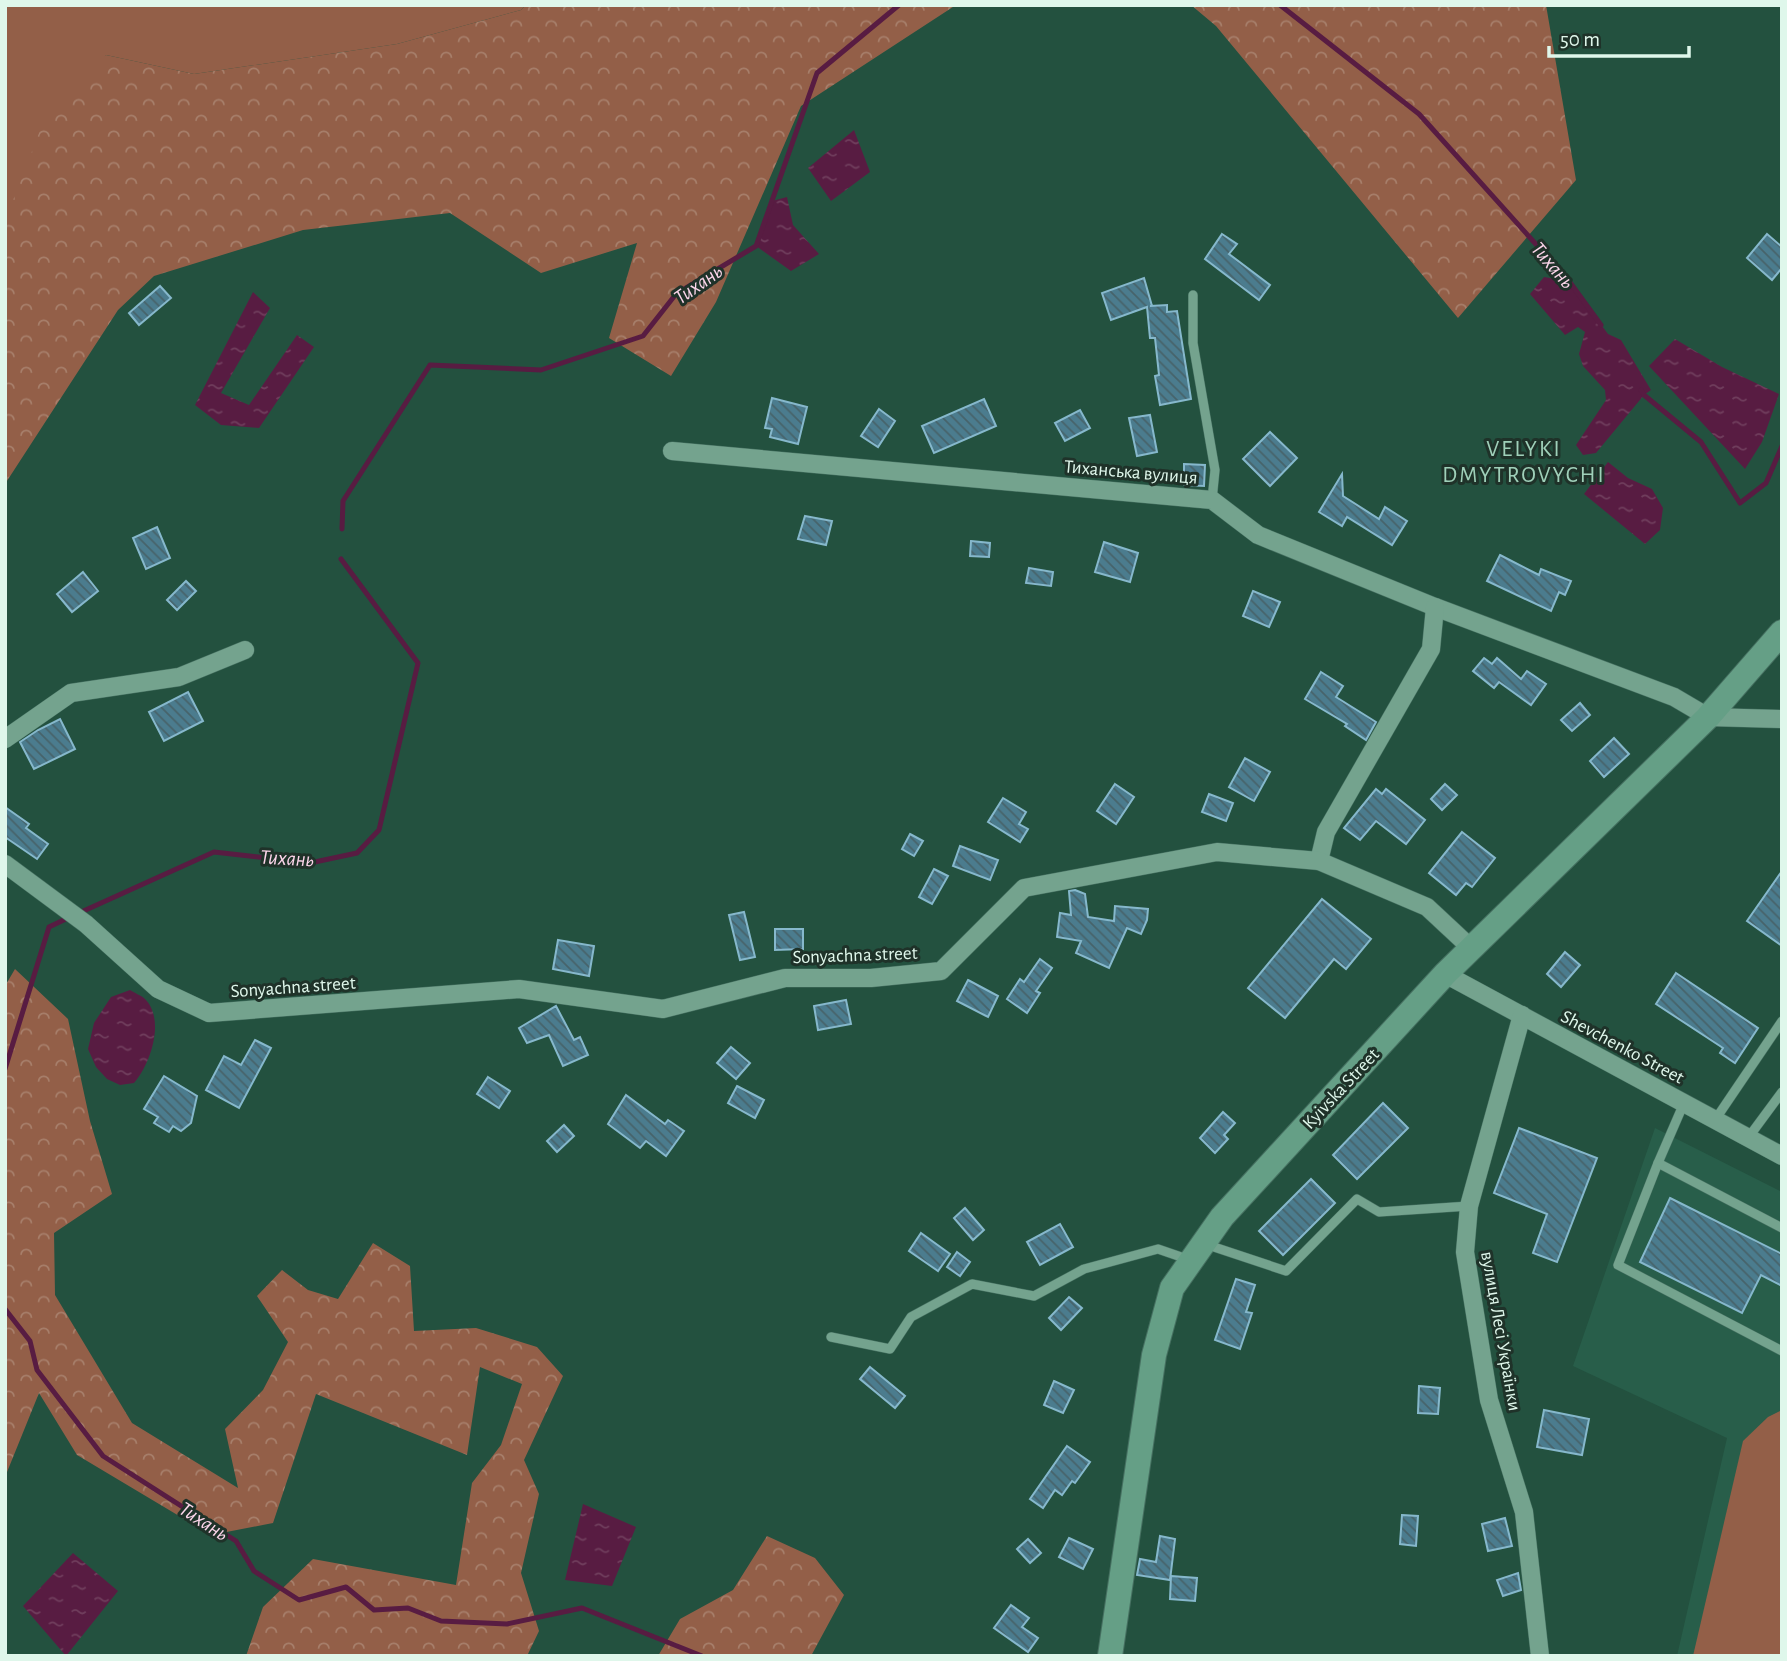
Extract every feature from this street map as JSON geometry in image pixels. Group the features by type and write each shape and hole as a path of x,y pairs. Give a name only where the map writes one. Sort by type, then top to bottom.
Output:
{"main road":[{"name":"Kyivska Street","path":"1111,1656 1154,1355 1172,1288 1222,1217 1445,974 1708,717 1782,632"}],"street":[{"name":"Тиханська вулиця","path":"672,451 1212,500 1258,535 1435,607 1674,697 1708,717"},
{"path":"1319,862 1326,832 1431,649 1435,607"},
{"path":"5,739 71,693 179,677 245,650"},
{"path":"1708,717 1782,719"},
{"name":"Sonyachna street","path":"5,864 86,924 158,989 209,1013 519,989 663,1009 785,978 871,978 942,971 1024,888 1217,852 1319,862 1427,907 1471,948"},
{"name":"Shevchenko Street","path":"1445,974 1782,1156"},
{"name":"вулиця Лесі Українки","path":"1522,1015 1469,1206 1465,1252 1489,1400 1524,1512 1540,1656"}],"lane":[{"path":"1193,295 1193,343 1215,470 1212,500"},
{"path":"1715,1120 1782,1021"},
{"path":"1748,1138 1782,1092"},
{"path":"1684,1103 1618,1265 1782,1352"},
{"path":"1658,1163 1782,1228"},
{"path":"831,1337 890,1349 911,1317 972,1284 1034,1296 1084,1269 1158,1249 1197,1252 1286,1271 1357,1199 1379,1212 1469,1206"}],"shaded area":[{"path":"1655,1128 1782,1192 1782,1656 1677,1656 1727,1438 1573,1366"}],"green space":[{"path":"5,5 526,5 521,10 397,44 194,74 106,55 5,221"},
{"path":"526,5 956,5 801,106 716,302 671,376 609,338 637,243 541,273 450,213 303,230 154,276 118,310 5,484 5,221 46,115 106,55 194,74 397,44 521,10"},
{"path":"1191,5 1546,5 1576,180 1458,318 1216,26"},
{"path":"15,969 68,1019 90,1121 112,1194 54,1233 55,1295 132,1423 238,1488 225,1429 263,1390 288,1342 257,1296 282,1270 308,1290 338,1299 373,1243 410,1266 414,1331 476,1328 537,1347 563,1376 524,1460 539,1494 521,1573 539,1631 527,1656 246,1656 263,1607 313,1559 456,1585 472,1483 501,1445 522,1384 480,1367 467,1455 316,1394 273,1523 211,1535 77,1455 39,1393 5,1477 5,986"},
{"path":"1782,1410 1782,1656 1693,1656 1743,1441 1768,1417"},
{"path":"767,1536 815,1558 844,1595 811,1656 658,1656 680,1619 733,1590"}],"water":[{"path":"854,130 870,172 831,201 808,168"},
{"path":"787,197 793,225 819,254 791,271 756,246 772,201"},
{"path":"1544,277 1569,281 1608,334 1621,340 1651,390 1596,453 1583,455 1576,445 1606,400 1605,390 1583,366 1579,354 1585,332 1578,327 1565,335 1530,294"},
{"path":"253,292 270,308 221,393 249,405 297,335 314,347 259,428 221,425 195,405"},
{"path":"1675,339 1722,367 1779,394 1762,442 1745,469 1649,366"},
{"path":"1608,462 1628,478 1652,489 1663,508 1660,530 1645,544 1584,494"},
{"path":"130,990 143,998 151,1008 155,1030 150,1054 140,1075 134,1083 120,1085 107,1079 96,1067 88,1049 94,1023 111,997"},
{"path":"583,1504 636,1527 612,1586 565,1580"},
{"path":"73,1553 118,1591 66,1656 23,1606"}],"building":[{"path":"1222,234 1237,244 1229,254 1270,285 1259,300 1205,259"},
{"path":"1767,234 1782,247 1782,268 1772,280 1747,258"},
{"path":"1144,278 1152,306 1167,305 1167,312 1177,311 1191,399 1160,405 1155,376 1159,375 1155,338 1150,338 1147,307 1111,320 1102,293"},
{"path":"160,286 171,298 139,325 129,313"},
{"path":"772,398 807,407 798,444 770,437 772,429 765,428"},
{"path":"984,399 996,426 934,453 922,426"},
{"path":"879,409 895,421 878,447 861,436"},
{"path":"1080,410 1090,428 1065,441 1055,423"},
{"path":"1150,415 1157,452 1137,456 1129,418"},
{"path":"1270,432 1297,458 1270,486 1243,459"},
{"path":"1184,464 1205,465 1204,486 1184,485"},
{"path":"1342,474 1343,496 1379,519 1385,507 1407,521 1392,545 1347,517 1342,526 1319,512"},
{"path":"805,516 832,521 826,545 798,539"},
{"path":"157,527 170,558 146,569 133,538"},
{"path":"971,541 990,543 989,557 970,556"},
{"path":"1104,542 1138,553 1130,582 1095,572"},
{"path":"1500,555 1539,575 1541,569 1571,581 1565,595 1559,592 1551,611 1487,581"},
{"path":"1029,568 1053,572 1051,586 1026,583"},
{"path":"83,572 98,591 72,612 57,594"},
{"path":"186,581 196,591 177,610 167,600"},
{"path":"1253,591 1280,602 1269,627 1243,616"},
{"path":"1484,658 1492,664 1497,658 1521,679 1527,671 1546,684 1531,705 1499,682 1494,688 1473,671"},
{"path":"1321,672 1343,686 1336,697 1376,722 1366,740 1345,726 1347,724 1305,699"},
{"path":"188,692 203,721 164,741 149,712"},
{"path":"1580,703 1590,715 1572,731 1561,720"},
{"path":"60,719 75,749 34,769 20,742"},
{"path":"1614,738 1629,754 1604,777 1590,761"},
{"path":"1245,758 1270,772 1254,801 1229,787"},
{"path":"1115,784 1134,797 1116,824 1097,811"},
{"path":"1445,784 1457,795 1442,810 1431,799"},
{"path":"1376,789 1382,794 1386,789 1425,820 1406,844 1376,821 1360,840 1344,828"},
{"path":"1209,794 1233,803 1226,821 1202,812"},
{"path":"1003,798 1026,812 1019,824 1028,829 1020,842 988,822"},
{"path":"5,807 29,824 26,828 48,844 37,859 5,837"},
{"path":"1462,832 1495,858 1472,887 1466,883 1456,895 1429,873"},
{"path":"910,834 923,841 914,856 902,849"},
{"path":"960,846 998,860 990,880 953,866"},
{"path":"934,869 948,876 932,904 919,897"},
{"path":"1782,871 1782,946 1747,921"},
{"path":"1069,891 1085,894 1088,917 1114,921 1115,906 1148,909 1141,934 1127,928 1109,968 1076,953 1081,941 1057,937 1060,913 1071,915"},
{"path":"1322,899 1371,939 1346,969 1334,959 1285,1018 1248,988"},
{"path":"744,912 755,957 740,960 729,915"},
{"path":"775,929 803,929 803,949 775,950"},
{"path":"558,940 594,946 589,976 553,969"},
{"path":"1565,952 1580,965 1561,987 1547,974"},
{"path":"1040,959 1052,968 1036,991 1040,993 1027,1013 1007,999 1020,979 1024,982"},
{"path":"1676,973 1758,1028 1735,1063 1720,1053 1723,1048 1656,1004"},
{"path":"968,980 998,996 988,1017 957,1001"},
{"path":"846,1000 851,1024 818,1030 814,1006"},
{"path":"556,1006 574,1040 580,1037 588,1055 563,1066 549,1035 527,1043 519,1028"},
{"path":"255,1040 271,1048 239,1108 206,1090 224,1056 241,1065"},
{"path":"731,1047 750,1063 736,1079 717,1063"},
{"path":"164,1076 197,1096 191,1123 181,1131 173,1126 169,1132 154,1123 158,1117 144,1109"},
{"path":"488,1077 510,1091 499,1108 477,1094"},
{"path":"737,1086 764,1100 755,1118 728,1103"},
{"path":"626,1095 665,1124 668,1120 684,1131 666,1156 646,1141 640,1148 608,1124"},
{"path":"1383,1103 1408,1128 1357,1179 1333,1155"},
{"path":"1223,1112 1235,1123 1224,1135 1228,1139 1215,1153 1200,1138"},
{"path":"564,1125 574,1136 557,1152 547,1141"},
{"path":"1519,1128 1597,1158 1557,1262 1533,1253 1547,1214 1494,1193"},
{"path":"1311,1179 1335,1203 1283,1255 1259,1231"},
{"path":"1670,1198 1782,1254 1782,1286 1761,1275 1742,1313 1640,1262"},
{"path":"965,1208 984,1230 973,1240 954,1218"},
{"path":"1060,1224 1073,1247 1040,1265 1027,1242"},
{"path":"921,1233 950,1254 938,1271 909,1251"},
{"path":"957,1252 970,1262 960,1276 947,1267"},
{"path":"1236,1279 1255,1285 1246,1312 1252,1313 1240,1349 1215,1340"},
{"path":"1069,1297 1082,1308 1061,1330 1049,1318"},
{"path":"870,1367 905,1396 895,1408 860,1379"},
{"path":"1054,1381 1074,1390 1063,1413 1044,1405"},
{"path":"1419,1386 1440,1388 1438,1414 1418,1413"},
{"path":"1544,1410 1589,1419 1582,1455 1537,1447"},
{"path":"1067,1446 1090,1462 1075,1483 1072,1481 1062,1495 1055,1490 1043,1508 1030,1499"},
{"path":"1402,1515 1418,1516 1416,1546 1400,1544"},
{"path":"1505,1518 1512,1546 1488,1551 1482,1524"},
{"path":"1160,1536 1175,1539 1170,1580 1137,1575 1140,1559 1156,1562"},
{"path":"1069,1538 1093,1549 1083,1569 1059,1557"},
{"path":"1028,1539 1041,1553 1030,1563 1017,1549"},
{"path":"1518,1573 1521,1590 1503,1596 1497,1580"},
{"path":"1171,1576 1197,1578 1195,1601 1170,1599"},
{"path":"1011,1605 1029,1618 1022,1627 1038,1638 1028,1652 994,1628"}],"waterway":[{"name":"Тихань","path":"342,529 343,501 430,365 541,370 643,336 676,294 756,246 817,73 899,5"},
{"name":"Тихань","path":"1280,5 1419,114 1569,281 1601,325"},
{"name":"Тихань","path":"1641,390 1701,442 1740,503 1766,483 1782,446"},
{"name":"Тихань","path":"79,913 214,852 310,863 357,853 379,830 418,663 341,559"},
{"name":"Тихань","path":"5,1069 49,927 70,917"},
{"name":"Тихань","path":"5,1309 30,1341 37,1370 103,1456 236,1541 254,1571 299,1600 346,1587 374,1610 408,1608 441,1621 507,1624 582,1608 702,1656"}],"district":[{"name":"VELYKI DMYTROVYCHI","path":"1524,461"}]}
